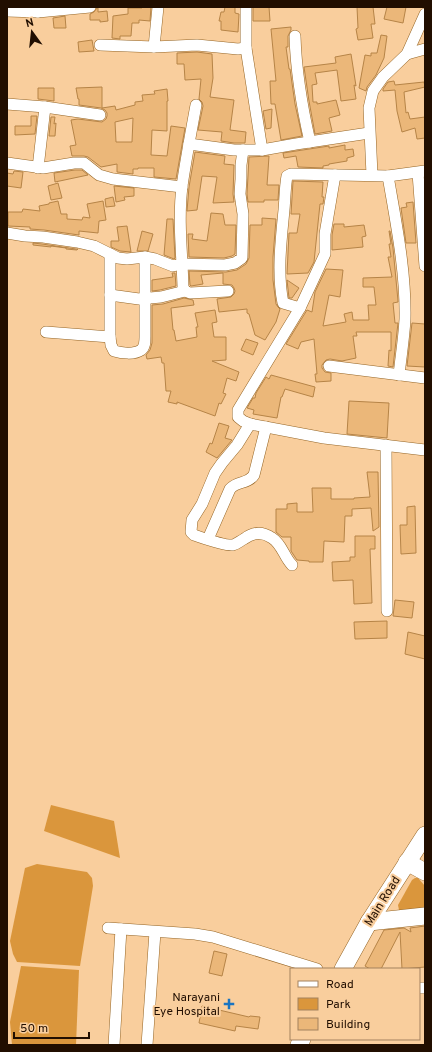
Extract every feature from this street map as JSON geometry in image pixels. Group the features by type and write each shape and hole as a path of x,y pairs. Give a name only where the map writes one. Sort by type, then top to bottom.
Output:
{"main road":[{"name":"Main Road","path":"344,968 369,922 425,835"},
{"path":"407,862 425,872"},
{"path":"369,922 425,916"}],"street":[{"path":"7,11 90,7"},
{"path":"154,46 158,7"},
{"path":"246,7 246,48 262,150"},
{"path":"372,175 369,108 373,91 383,77 407,54 425,14"},
{"path":"295,36 302,107 310,142"},
{"path":"100,45 196,45 238,49 246,48"},
{"path":"407,54 425,49"},
{"path":"7,104 45,107 100,115"},
{"path":"185,291 183,287 180,220 182,187 196,105"},
{"path":"38,168 45,107"},
{"path":"189,144 234,150 262,150 369,133"},
{"path":"7,233 77,242 94,246 118,258 127,259 145,257 173,266 182,264 225,265 235,263 242,258 242,214 240,194 243,150"},
{"path":"7,163 43,168 74,163 84,163 99,175 114,179 182,187"},
{"path":"300,308 283,303 281,294 280,277 282,234 287,178 289,174 388,176 422,172 425,266"},
{"path":"335,175 325,234 325,254 300,308 238,410 238,417 250,424 324,438 425,450"},
{"path":"388,176 402,263 405,309 399,375"},
{"path":"110,254 110,337 111,345 114,351 120,352 135,353 141,350 144,346 145,257"},
{"path":"110,295 139,299 166,296 185,291 190,293 228,291"},
{"path":"46,332 110,337"},
{"path":"329,366 425,378"},
{"path":"250,424 237,445 215,473 202,504 192,520 191,532 194,535 227,545 234,545 251,534 264,533 279,543 287,560 292,565"},
{"path":"208,539 230,489 234,485 251,480 254,475 266,427"},
{"path":"386,445 387,610"},
{"path":"108,928 195,934 213,937 314,968"},
{"path":"114,1045 121,930"},
{"path":"147,1045 155,932"}],"green space":[{"path":"51,805 114,821 120,858 44,831"},
{"path":"37,864 87,872 92,878 93,886 80,966 17,962 13,954 10,941 25,868"},
{"path":"418,878 425,886 425,910 399,910 398,905 412,880"},
{"path":"21,966 79,970 76,1045 12,1045 10,1022"}],"building":[{"path":"151,7 150,21 139,20 139,23 132,23 131,36 120,36 120,39 112,38 113,16 128,14 128,8"},
{"path":"225,7 235,7 235,13 239,14 238,32 221,30 221,21 219,21 221,12 224,12"},
{"path":"253,7 269,7 270,21 253,21"},
{"path":"357,7 373,7 375,24 371,24 373,38 358,40 356,29 358,28"},
{"path":"387,7 406,7 403,23 384,19"},
{"path":"97,8 98,12 107,11 108,21 100,22 100,20 90,20 90,14"},
{"path":"65,16 66,28 54,28 53,18"},
{"path":"291,27 288,36 288,47 286,47 295,104 302,136 281,140 275,104 271,104 270,81 276,81 271,29"},
{"path":"381,35 387,36 384,58 366,91 359,88 365,55 371,56 371,53 377,53"},
{"path":"92,40 94,51 79,52 78,42"},
{"path":"197,52 212,54 213,78 210,97 234,100 230,130 246,132 245,143 221,141 222,132 198,130 203,106 199,99 201,79 185,80 184,64 177,64 177,53"},
{"path":"351,54 356,86 354,85 356,99 341,101 337,70 315,73 317,84 312,85 313,102 317,102 317,104 336,100 340,115 329,118 332,131 315,134 304,67 336,63 335,57"},
{"path":"394,81 395,85 424,82 425,87 404,92 406,113 408,112 410,119 425,117 425,138 417,139 415,128 402,132 397,111 395,90 383,91 388,82"},
{"path":"102,87 102,108 115,106 116,110 135,105 135,102 143,101 142,95 155,94 154,91 167,89 167,131 152,130 151,155 167,156 171,126 185,128 176,179 154,177 154,168 133,169 133,174 117,172 117,164 101,167 88,157 72,156 70,146 76,145 71,120 78,119 102,122 107,116 105,110 101,108 79,105 76,88","holes":["133,118 132,142 116,142 115,122"]},
{"path":"38,88 54,88 54,101 38,99"},
{"path":"272,109 271,128 266,129 263,111"},
{"path":"31,116 37,116 35,134 15,135 15,126 31,126"},
{"path":"51,117 55,117 55,136 49,136"},
{"path":"345,145 345,150 353,149 354,156 347,158 347,161 329,164 323,166 323,168 298,167 296,156 284,158 283,153 329,146 329,148"},
{"path":"195,152 225,156 224,164 234,165 234,202 213,203 217,177 202,176 197,210 187,211 189,187"},
{"path":"269,156 267,185 279,185 278,200 248,202 249,157"},
{"path":"82,170 88,175 55,182 54,173"},
{"path":"14,171 23,172 21,188 7,186 7,173 13,174"},
{"path":"293,181 323,182 322,197 324,197 323,204 320,204 314,262 308,273 287,274 289,233 297,233 300,214 291,214"},
{"path":"58,183 62,198 51,200 48,186"},
{"path":"114,186 134,188 134,196 124,197 125,200 116,202"},
{"path":"113,197 115,206 106,207 105,199"},
{"path":"58,201 61,214 67,214 67,219 82,220 83,217 90,218 87,204 103,201 106,220 99,221 98,233 79,231 79,235 30,229 30,227 8,226 8,212 22,212 23,209 40,211 39,206"},
{"path":"413,202 416,243 406,243 401,208 407,207 406,203"},
{"path":"211,213 223,214 225,225 236,225 235,254 224,258 189,257 188,234 193,234 192,239 207,241"},
{"path":"262,218 276,219 273,280 276,304 280,309 276,322 265,340 255,335 247,309 219,312 217,299 231,297 235,291 232,285 223,284 223,273 201,275 203,284 191,286 189,271 226,272 237,270 246,264 249,258 250,225 262,225"},
{"path":"167,219 173,219 174,259 164,255"},
{"path":"334,224 344,224 344,227 364,225 366,236 362,237 363,247 332,250"},
{"path":"127,226 131,252 120,251 111,247 111,241 119,241 117,227"},
{"path":"142,231 153,234 148,251 137,251"},
{"path":"389,231 393,248 398,301 393,303 395,323 398,323 393,367 388,366 389,350 391,351 391,332 356,332 357,336 353,336 356,358 342,361 330,359 326,360 322,365 322,368 325,372 331,373 331,381 316,382 315,374 317,374 314,339 301,342 298,349 286,344 307,310 312,312 315,292 326,269 343,270 340,297 329,295 323,326 346,322 344,314 352,312 353,320 369,320 368,305 376,305 374,287 363,287 363,278 392,277 388,257 391,257"},
{"path":"33,243 78,249 33,245"},
{"path":"172,273 175,273 176,286 152,291 152,280 173,277"},
{"path":"287,280 299,288 292,298 289,298"},
{"path":"184,298 193,300 194,305 171,308 173,330 176,341 197,337 196,327 198,327 195,313 215,310 217,322 212,323 214,337 226,337 226,360 212,361 239,372 236,381 227,378 223,393 226,394 221,404 219,403 215,416 177,402 177,404 168,402 171,391 166,391 164,363 162,363 161,357 147,359 146,355 150,350 152,343 152,305 163,304"},
{"path":"412,323 425,324 425,367 407,366"},
{"path":"246,339 258,343 253,355 241,350"},
{"path":"271,375 315,387 313,397 285,389 281,397 277,418 253,414 254,410 247,408 253,398 255,398 256,393 266,377 269,379"},
{"path":"349,401 389,403 387,438 347,434"},
{"path":"219,423 229,426 225,438 232,440 217,458 206,452 210,443 212,444"},
{"path":"367,472 378,472 379,527 373,531 371,508 352,509 352,516 345,516 344,542 324,541 323,562 297,560 291,551 291,537 282,537 276,532 276,509 287,509 287,504 297,503 297,512 313,512 312,488 331,488 331,499 370,497"},
{"path":"415,506 416,553 401,554 400,525 407,525 407,507"},
{"path":"355,536 375,536 375,549 370,549 372,603 354,604 353,580 333,581 332,562 350,561 350,557 355,557"},
{"path":"395,600 414,602 412,618 393,616"},
{"path":"387,621 387,638 355,639 354,622"},
{"path":"408,632 425,636 425,659 405,654"},
{"path":"425,926 425,967 402,968 400,932 382,968 368,968 365,966 384,930 404,928 411,932 410,928"},
{"path":"214,951 227,954 222,976 209,973"},
{"path":"202,1006 249,1017 260,1017 258,1029 236,1026 235,1031 199,1023"}],"place":[{"name":"Narayani Eye Hospital","path":"229,1004"}]}
